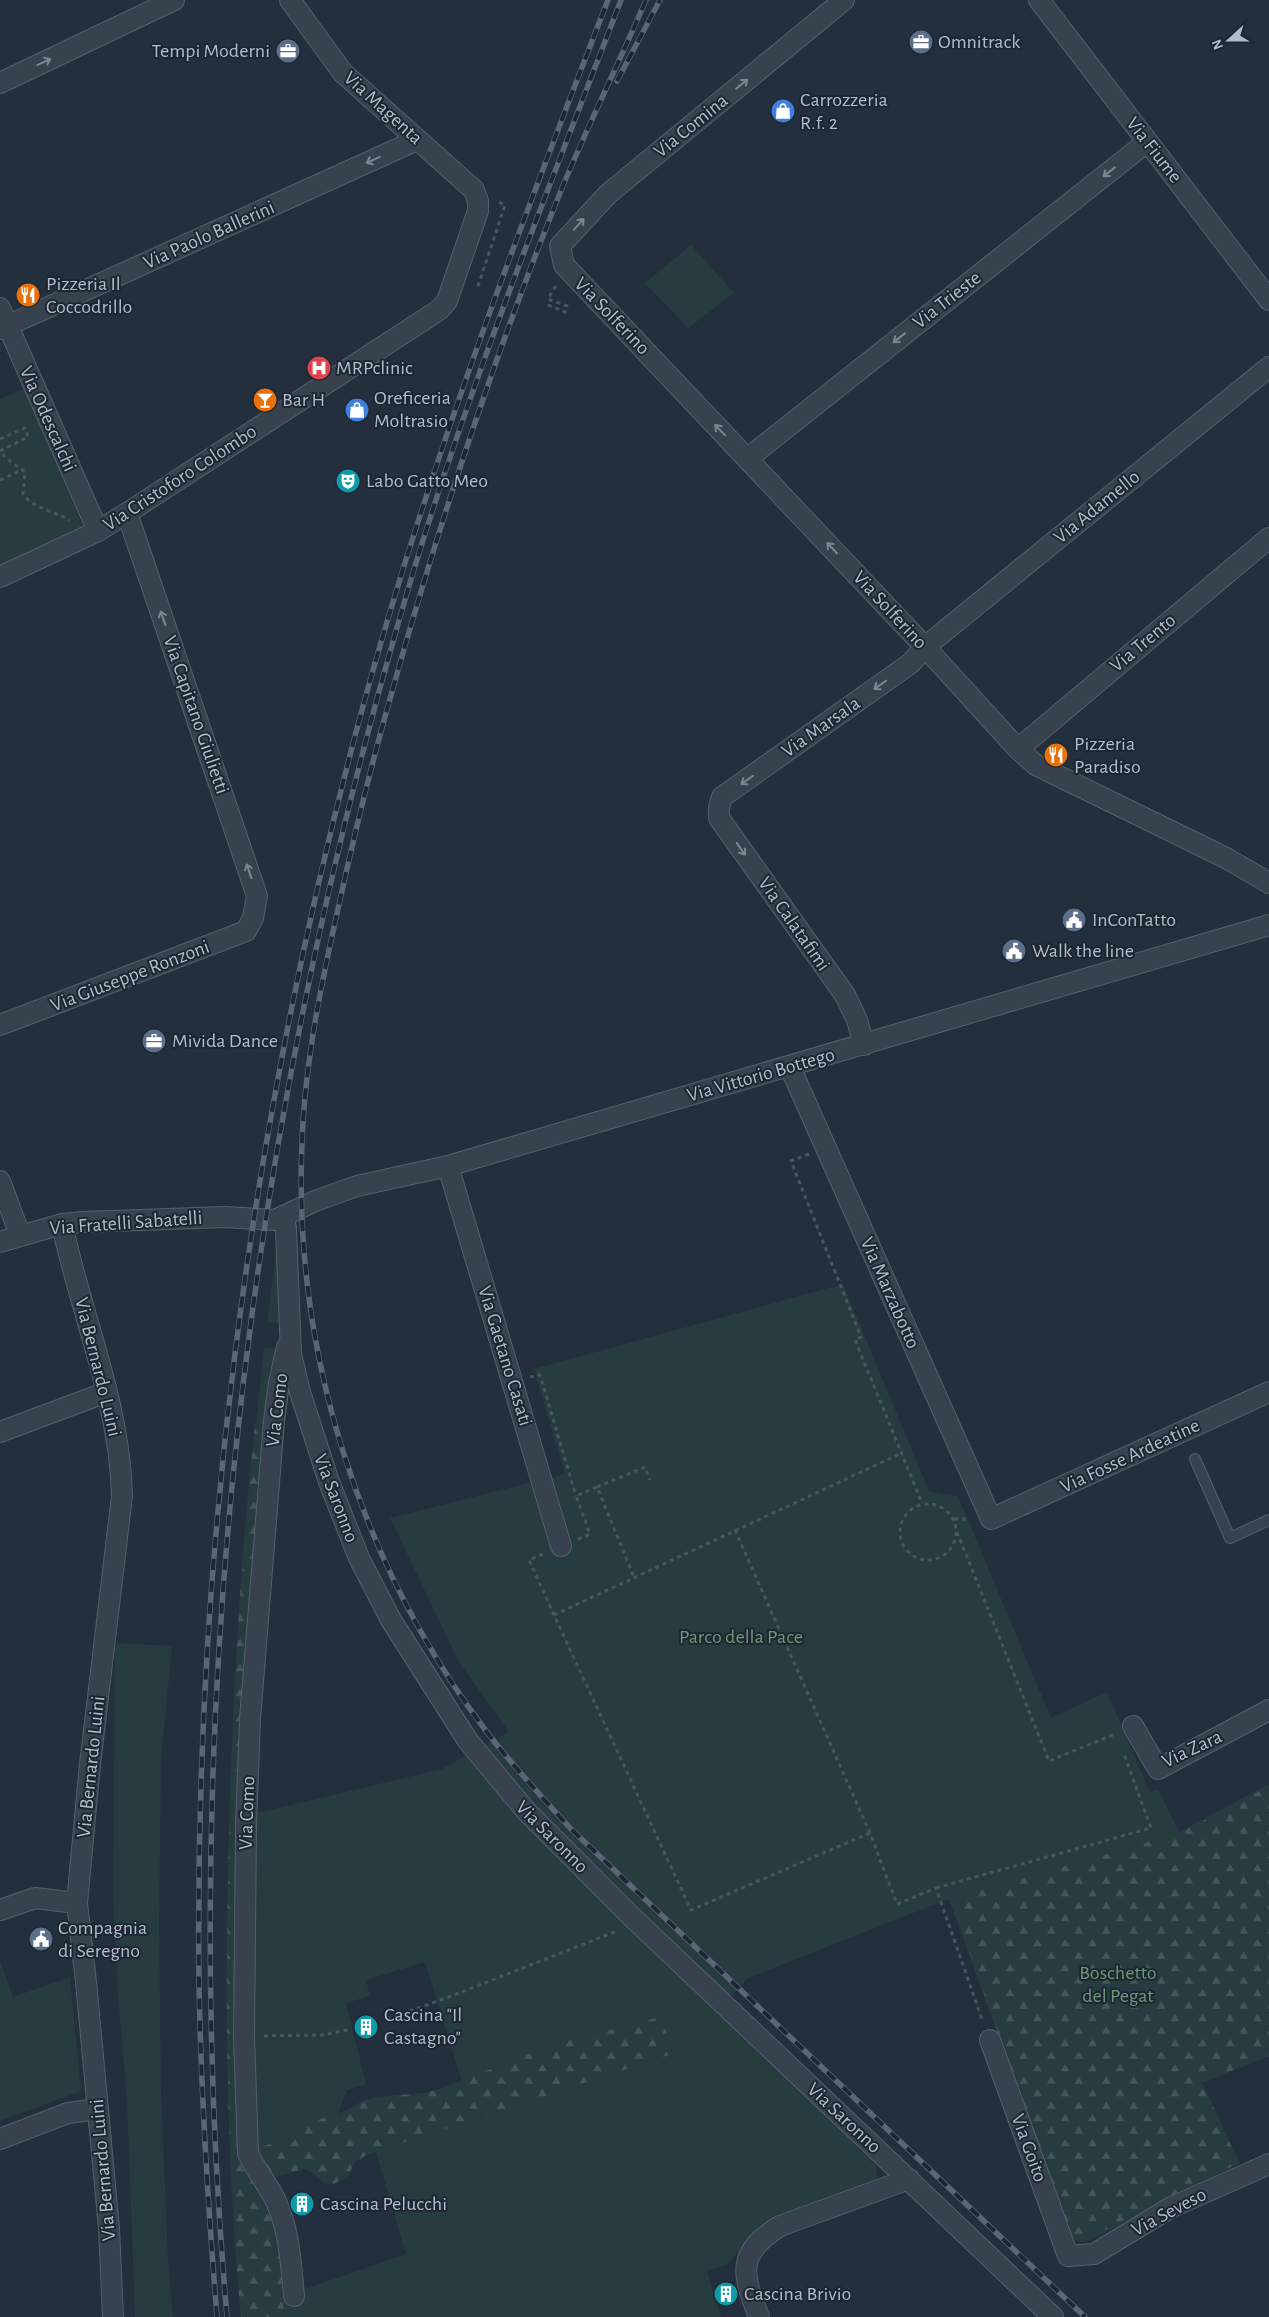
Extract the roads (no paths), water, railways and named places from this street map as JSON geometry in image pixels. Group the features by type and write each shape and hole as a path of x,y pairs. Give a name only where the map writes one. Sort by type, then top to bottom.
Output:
{"street":[{"path":"0,83 174,0"},
{"name":"Via Magenta","path":"290,0 343,73 470,185 476,195 478,211"},
{"name":"Via Comina","path":"564,266 560,246 608,194 844,0"},
{"name":"Via Fiume","path":"1039,0 1269,300"},
{"name":"Via Paolo Ballerini","path":"4,328 418,140"},
{"name":"Via Trieste","path":"748,458 1147,142"},
{"name":"Via Cristoforo Colombo","path":"0,577 91,534 127,513 439,310 450,296 478,211"},
{"name":"Via Solferino","path":"564,266 748,458 1018,749 1036,765 1226,858 1269,883"},
{"name":"Via Odescalchi","path":"0,308 4,328 91,534"},
{"name":"Via Adamello","path":"925,647 1269,367"},
{"name":"Via Capitano Giulietti","path":"127,513 257,896 253,918"},
{"name":"Via Trento","path":"1018,749 1269,538"},
{"name":"Via Marsala","path":"719,808 722,797 911,663 925,647"},
{"name":"Via Calatafimi","path":"719,808 719,818 845,995 864,1045"},
{"name":"Via Giuseppe Ronzoni","path":"0,1025 246,931 253,918"},
{"name":"Via Vittorio Bottego","path":"254,1219 275,1220 315,1201 357,1186 448,1166 1269,925"},
{"name":"Via Marzabotto","path":"790,1067 991,1519"},
{"name":"Via Gaetano Casati","path":"448,1166 513,1381 560,1546"},
{"path":"0,1181 20,1235"},
{"name":"Via Fratelli Sabatelli","path":"0,1242 62,1224 225,1217 254,1219"},
{"name":"Via Saronno","path":"284,1217 291,1354 295,1374 320,1456 347,1531 391,1620 468,1741 490,1770 527,1812 633,1918 1053,2317"},
{"name":"Via Bernardo Luini","path":"62,1224 107,1392 121,1466 122,1496 90,1764 77,1903 98,2109 110,2248 113,2317"},
{"name":"Via Como","path":"289,1322 274,1421 250,1719 246,1826 244,2037 248,2153 278,2206 288,2242 294,2296"},
{"path":"0,1432 107,1392"},
{"name":"Via Fosse Ardeatine","path":"991,1519 1269,1392"},
{"name":"Via Zara","path":"1133,1726 1158,1769 1269,1710"},
{"path":"0,1910 35,1898 77,1903"},
{"name":"Via Goito","path":"990,2040 1068,2256"},
{"path":"0,2139 68,2113 98,2109"},
{"name":"Via Seveso","path":"1068,2256 1094,2254 1170,2208 1269,2164"},
{"path":"759,2317 747,2275 746,2263 750,2253 768,2235 780,2226 908,2179"}],"lane":[{"path":"1194,1459 1230,1538 1269,1520"}],"railway":[{"path":"217,2317 201,2067 199,1983 200,1824 206,1664 218,1505 236,1347 259,1189 287,1032 320,876 359,721 385,629 413,538 474,357 506,267 608,0"},
{"path":"227,2317 214,2103 210,1888 218,1673 235,1459 262,1246 298,1034 345,825 400,617 424,539 449,461 504,306 621,0"},
{"path":"646,0 562,188 493,371 451,494 413,618 352,845 315,1020 302,1142 302,1221 309,1299 323,1377 343,1453 370,1527 403,1598 442,1666 496,1744 570,1828 1085,2317"},
{"path":"617,81 660,0"}],"place":[{"name":"Omnitrack","path":"921,42"},
{"name":"Tempi Moderni","path":"288,51"},
{"name":"Carrozzeria R.f. 2","path":"783,111"},
{"name":"Pizzeria Il Coccodrillo","path":"28,295"},
{"name":"MRPclinic","path":"319,368"},
{"name":"Bar H","path":"265,400"},
{"name":"Oreficeria Moltrasio","path":"357,410"},
{"name":"Labo Gatto Meo","path":"348,481"},
{"name":"Pizzeria Paradiso","path":"1056,755"},
{"name":"InConTatto","path":"1074,920"},
{"name":"Walk the line","path":"1014,951"},
{"name":"Mivida Dance","path":"154,1041"},
{"name":"Compagnia di Seregno","path":"41,1939"},
{"name":"Cascina \"Il Castagno\"","path":"366,2027"},
{"name":"Cascina Pelucchi","path":"302,2204"},
{"name":"Cascina Brivio","path":"726,2294"}],"park label":[{"name":"Parco della Pace","path":"741,1637"},
{"name":"Boschetto del Pegat","path":"1118,1984"}]}
